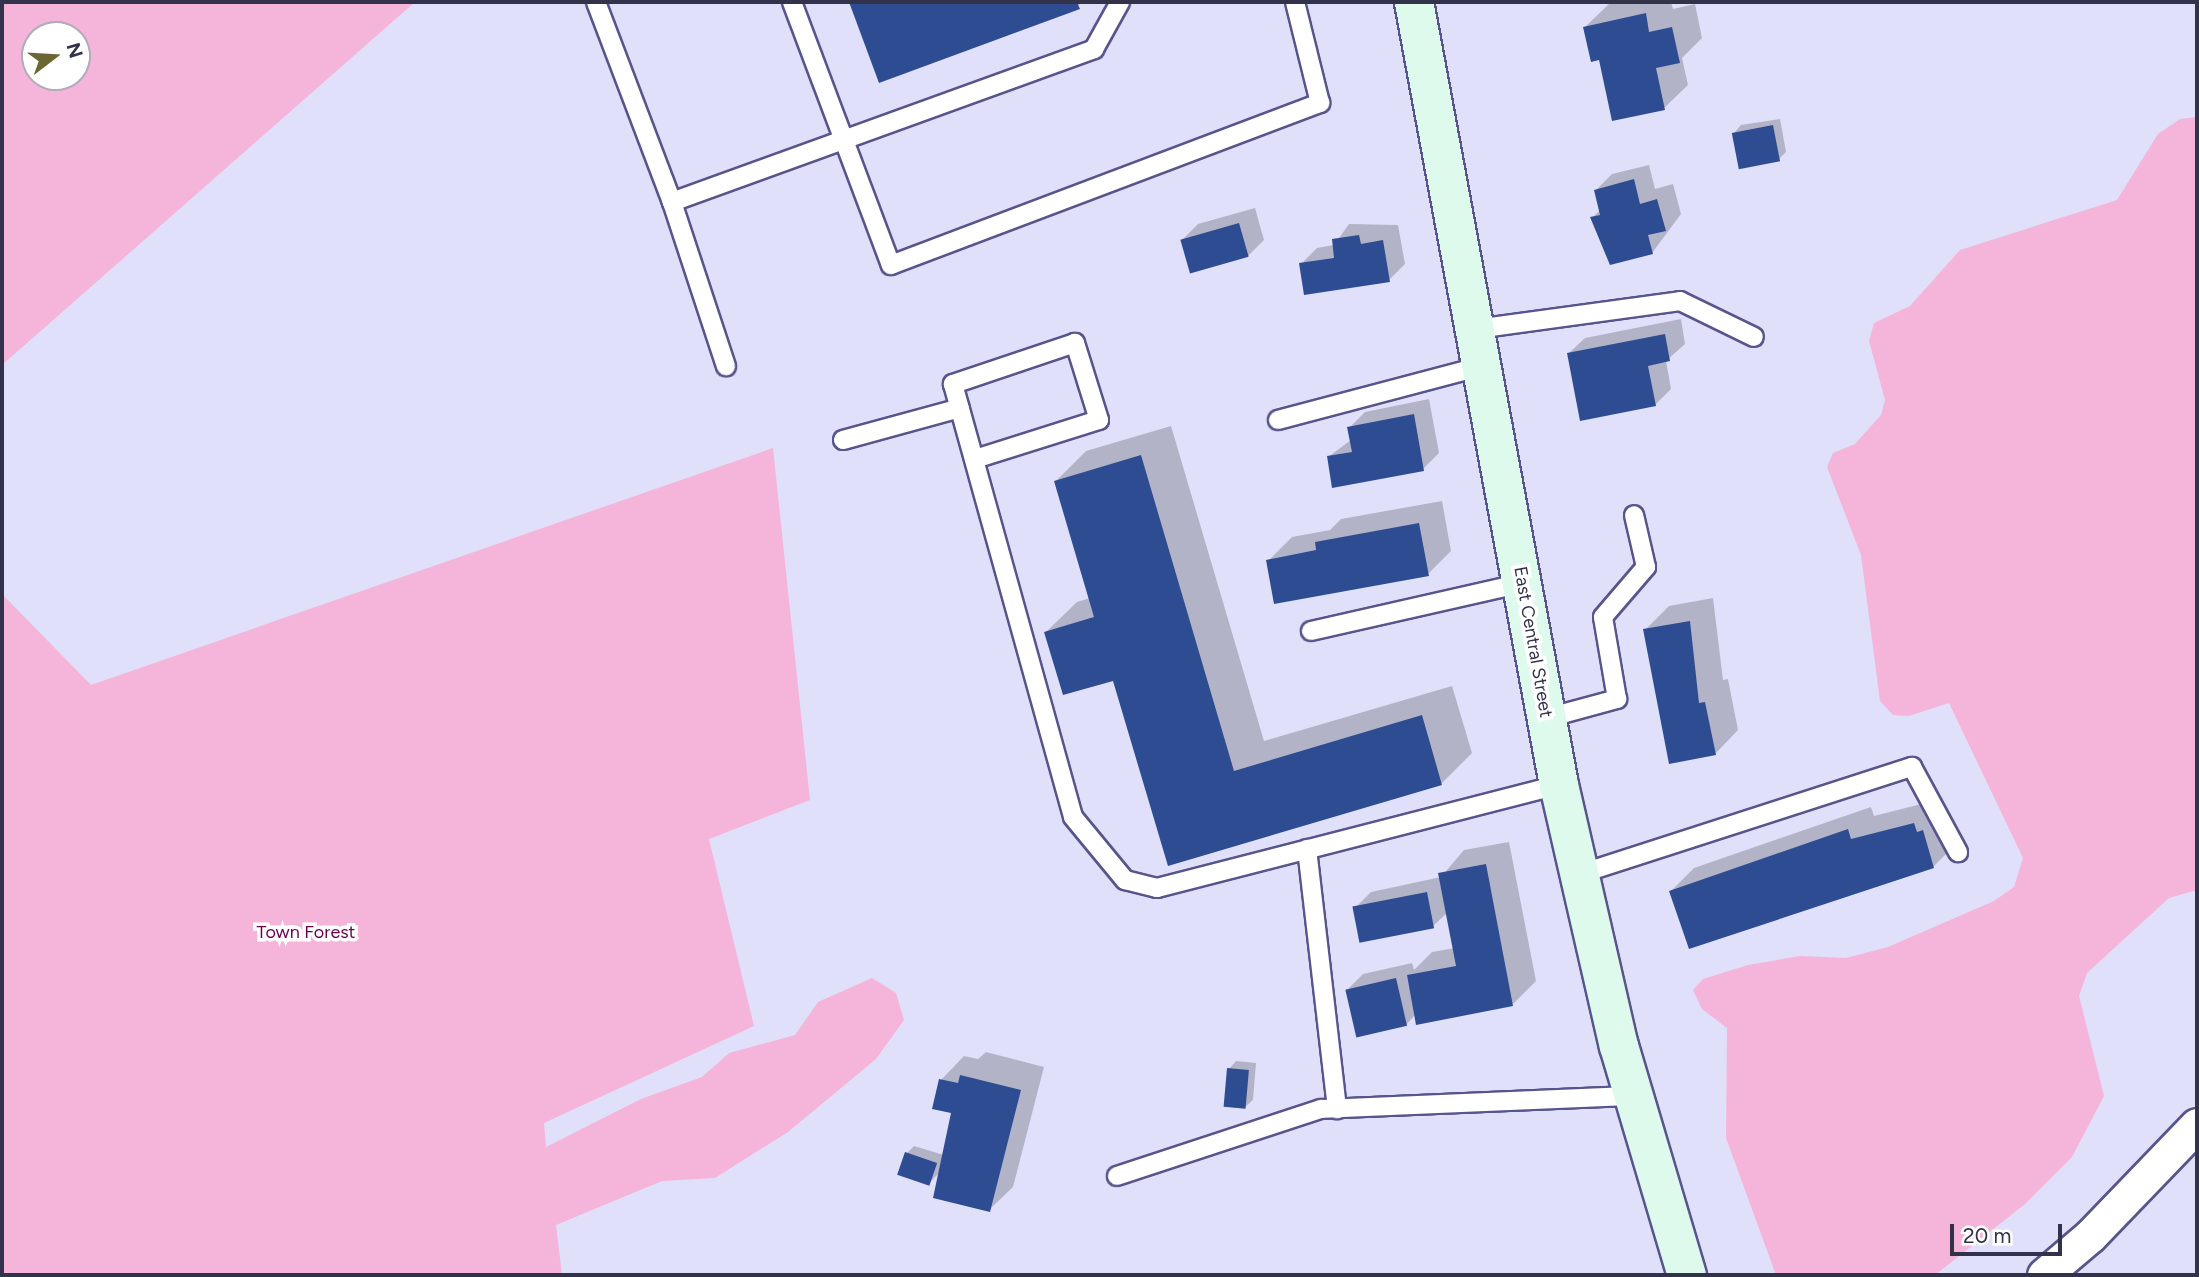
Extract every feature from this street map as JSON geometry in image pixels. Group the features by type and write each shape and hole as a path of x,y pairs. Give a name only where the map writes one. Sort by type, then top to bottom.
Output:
{"main road":[{"name":"East Central Street","path":"1414,2 1559,785 1632,1096 1686,1275"}],"street":[{"path":"2043,1275 2090,1237 2197,1125"}],"lane":[{"path":"596,2 672,202 726,366"},
{"path":"792,2 842,141 891,265 1320,103 1295,2"},
{"path":"672,202 1094,49 1119,2"},
{"path":"1476,329 1680,301 1754,337"},
{"path":"975,459 1099,420 1075,343 953,384 1073,817 1125,880 1157,888 1559,785"},
{"path":"1278,420 1482,366"},
{"path":"843,440 960,408"},
{"path":"1547,718 1617,699 1603,617 1646,567 1634,515"},
{"path":"1311,631 1522,583"},
{"path":"1580,874 1912,767 1958,852"},
{"path":"1307,849 1337,1109"},
{"path":"1117,1176 1337,1109 1632,1096"}],"green space":[{"path":"2,2 415,2 2,365"},
{"path":"2197,117 2197,890 2169,898 2087,973 2079,996 2104,1096 2072,1157 2025,1204 1935,1275 1776,1275 1726,1138 1727,1028 1702,1009 1693,990 1703,979 1748,965 1800,956 1846,958 1888,947 1994,901 2014,887 2023,858 1949,703 1909,716 1893,715 1880,701 1861,555 1827,467 1833,453 1855,444 1881,415 1885,400 1869,341 1874,323 1910,306 1960,250 2117,200 2158,134 2180,119"},
{"name":"Town Forest","path":"773,448 810,800 709,839 754,1026 544,1123 546,1147 641,1099 702,1077 729,1053 795,1035 818,1002 872,978 896,993 904,1020 876,1059 788,1132 715,1178 662,1181 556,1225 562,1275 2,1275 2,594 91,685"}],"building":[{"path":"849,2 1077,2 1080,9 879,83"},
{"path":"1646,13 1649,32 1672,27 1680,63 1656,68 1665,110 1612,121 1599,60 1591,62 1583,27"},
{"path":"1773,125 1780,161 1739,169 1732,133"},
{"path":"1634,179 1640,204 1657,199 1666,231 1648,235 1653,254 1610,265 1590,217 1600,215 1594,190"},
{"path":"1239,223 1249,257 1190,273 1180,240"},
{"path":"1359,235 1361,244 1383,240 1390,282 1304,295 1299,263 1334,258 1332,239"},
{"path":"1665,334 1670,361 1648,366 1656,406 1580,421 1567,353"},
{"path":"1414,414 1424,471 1332,488 1327,456 1352,452 1347,427"},
{"path":"1141,455 1234,771 1422,715 1442,785 1168,866 1113,681 1063,695 1044,632 1094,617 1054,481"},
{"path":"1419,523 1429,576 1274,604 1266,560 1316,550 1315,542"},
{"path":"1690,621 1699,703 1705,702 1716,755 1669,764 1643,629"},
{"path":"1914,823 1917,832 1923,830 1934,868 1689,949 1669,891 1848,829 1851,839"},
{"path":"1486,864 1513,1006 1416,1025 1407,975 1456,966 1438,873"},
{"path":"1427,892 1434,928 1359,943 1352,907"},
{"path":"1396,978 1407,1026 1356,1037 1345,990"},
{"path":"1227,1068 1249,1070 1246,1109 1224,1107"},
{"path":"960,1075 1021,1090 990,1212 933,1198 951,1113 932,1109 939,1079 958,1083"},
{"path":"905,1152 937,1163 929,1186 897,1175"}]}
